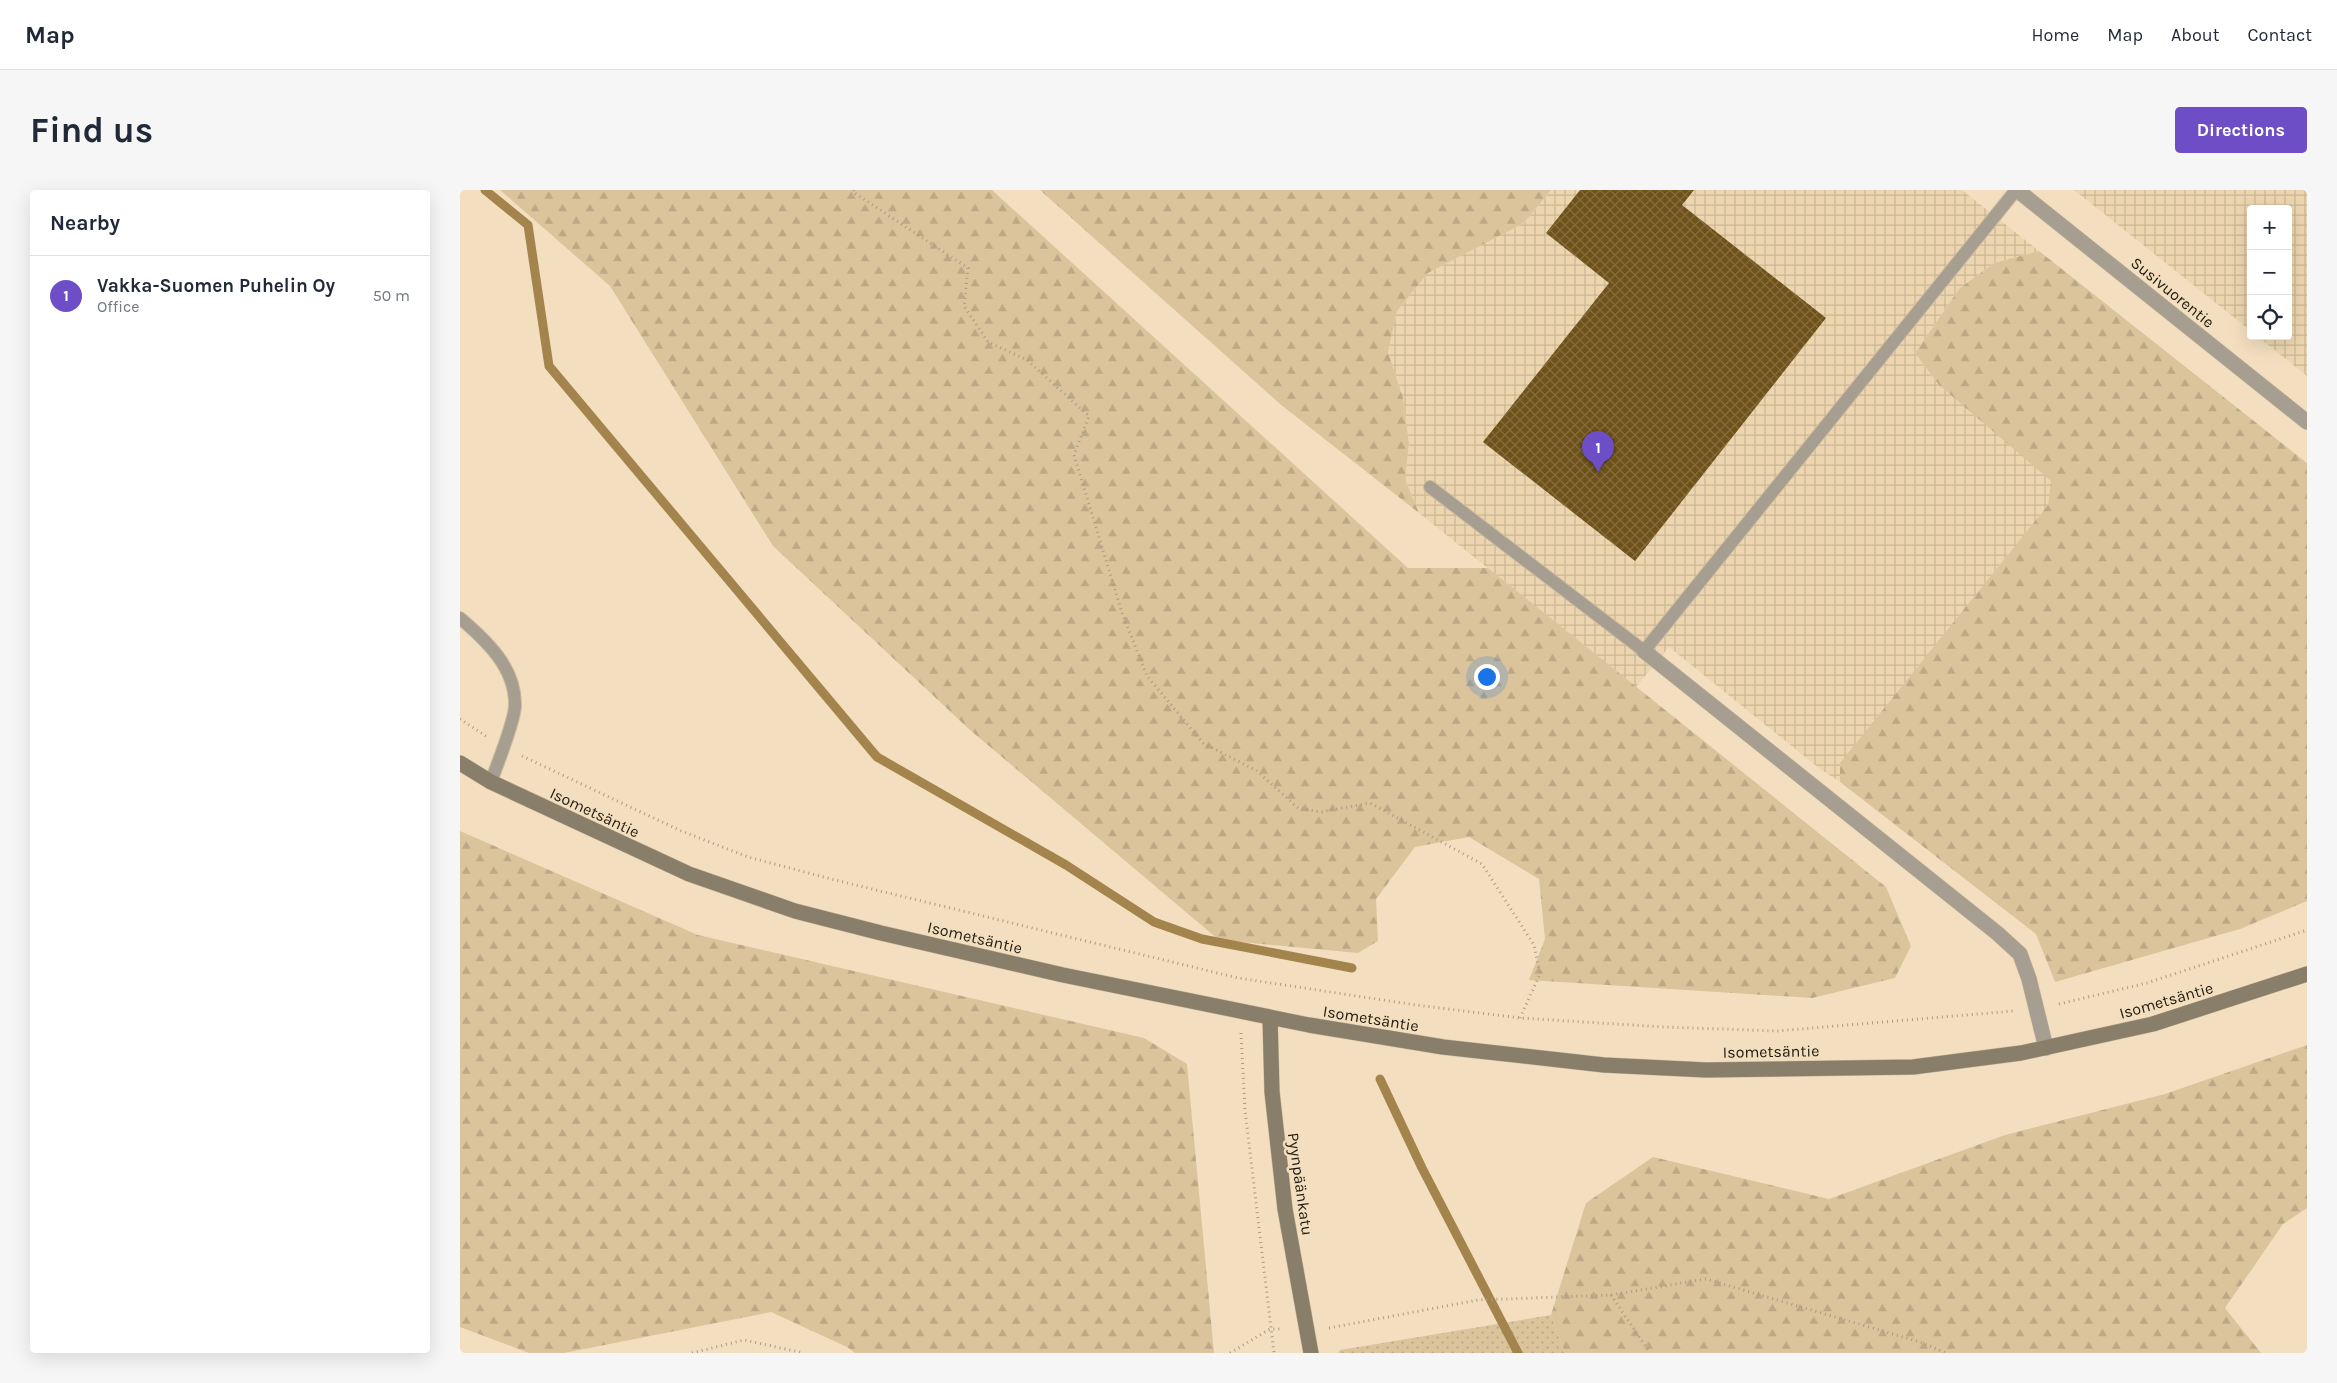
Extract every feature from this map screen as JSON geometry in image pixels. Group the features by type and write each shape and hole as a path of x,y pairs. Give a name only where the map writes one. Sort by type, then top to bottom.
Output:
{"main road":[{"name":"Isometsäntie","path":"460,763 491,782 689,874 795,910 880,933 1063,975 1270,1018 1443,1047 1604,1065 1706,1070 1913,1067 2046,1048 2153,1024 2307,974"},
{"name":"Pyynpäänkatu","path":"1270,1018 1272,1092 1285,1209 1311,1353"}],"street":[{"name":"Susivuorentie","path":"2016,190 2307,422"},
{"path":"1644,651 1997,933 2020,954 2037,1009 2046,1048"}],"lane":[{"path":"1430,487 1644,651 2016,190"},
{"path":"460,618 487,642 510,676 515,706 491,782"}],"path":[{"path":"854,190 853,192 968,268 964,306 988,342 1027,360 1088,416 1074,455 1122,613 1147,676 1203,743 1257,771 1298,808 1321,812 1370,803 1482,864 1534,945 1540,974 1520,1018"},
{"path":"460,719 503,747 679,830 748,856 854,885 1238,978 1416,1005 1520,1018 1777,1031 2037,1009 2147,983 2307,930"},
{"path":"1238,978 1245,1110 1274,1353"},
{"path":"1230,1353 1270,1329 1333,1328 1478,1300 1611,1295 1706,1278 1920,1342 1946,1353"},
{"path":"1611,1295 1650,1353"},
{"path":"692,1353 744,1340 804,1353"}],"shaded area":[{"path":"1551,190 1962,190 2039,251 1994,263 1959,289 1915,353 1939,385 2052,481 2048,505 1841,763 1840,782 1820,769 1669,647 1636,687 1419,513 1405,479 1409,443 1403,398 1388,352 1397,311 1428,273 1524,223"},
{"path":"2074,190 2307,190 2307,376 2262,340 2292,340 2292,205 2247,205 2247,328"}],"green space":[{"path":"500,190 992,190 1408,568 1488,568 1886,887 1911,946 1895,978 1812,998 1529,980 1545,939 1539,879 1469,837 1415,847 1376,899 1378,941 1358,953 1219,940 970,730 773,546 610,286"},
{"path":"1040,190 1551,190 1524,223 1428,273 1397,311 1388,352 1403,398 1409,443 1405,479 1419,513 1280,404"},
{"path":"2039,251 2307,463 2307,901 2240,929 2055,982 2036,934 1840,782 1840,763 2048,505 2051,481 1939,385 1915,353 1959,289 1994,263"},
{"path":"460,831 698,935 1144,1038 1187,1064 1214,1353 855,1353 847,1347 771,1312 564,1353 529,1353 460,1327"},
{"path":"2307,1045 2307,1208 2283,1224 2225,1308 2261,1353 1565,1353 1551,1315 1586,1203 1653,1157 1829,1199 2005,1135 2165,1094"},
{"path":"1551,1315 1565,1353 1338,1353 1340,1350"}],"building":[{"path":"1580,190 1694,190 1682,205 1826,318 1635,561 1483,442 1609,283 1546,233"}],"waterway":[{"path":"485,190 528,225 549,366 877,757 1066,865 1154,922 1202,939 1352,968"},
{"path":"1380,1079 1422,1168 1518,1353"}],"place":[{"name":"Vakka-Suomen Puhelin Oy","path":"1598,472"}]}
